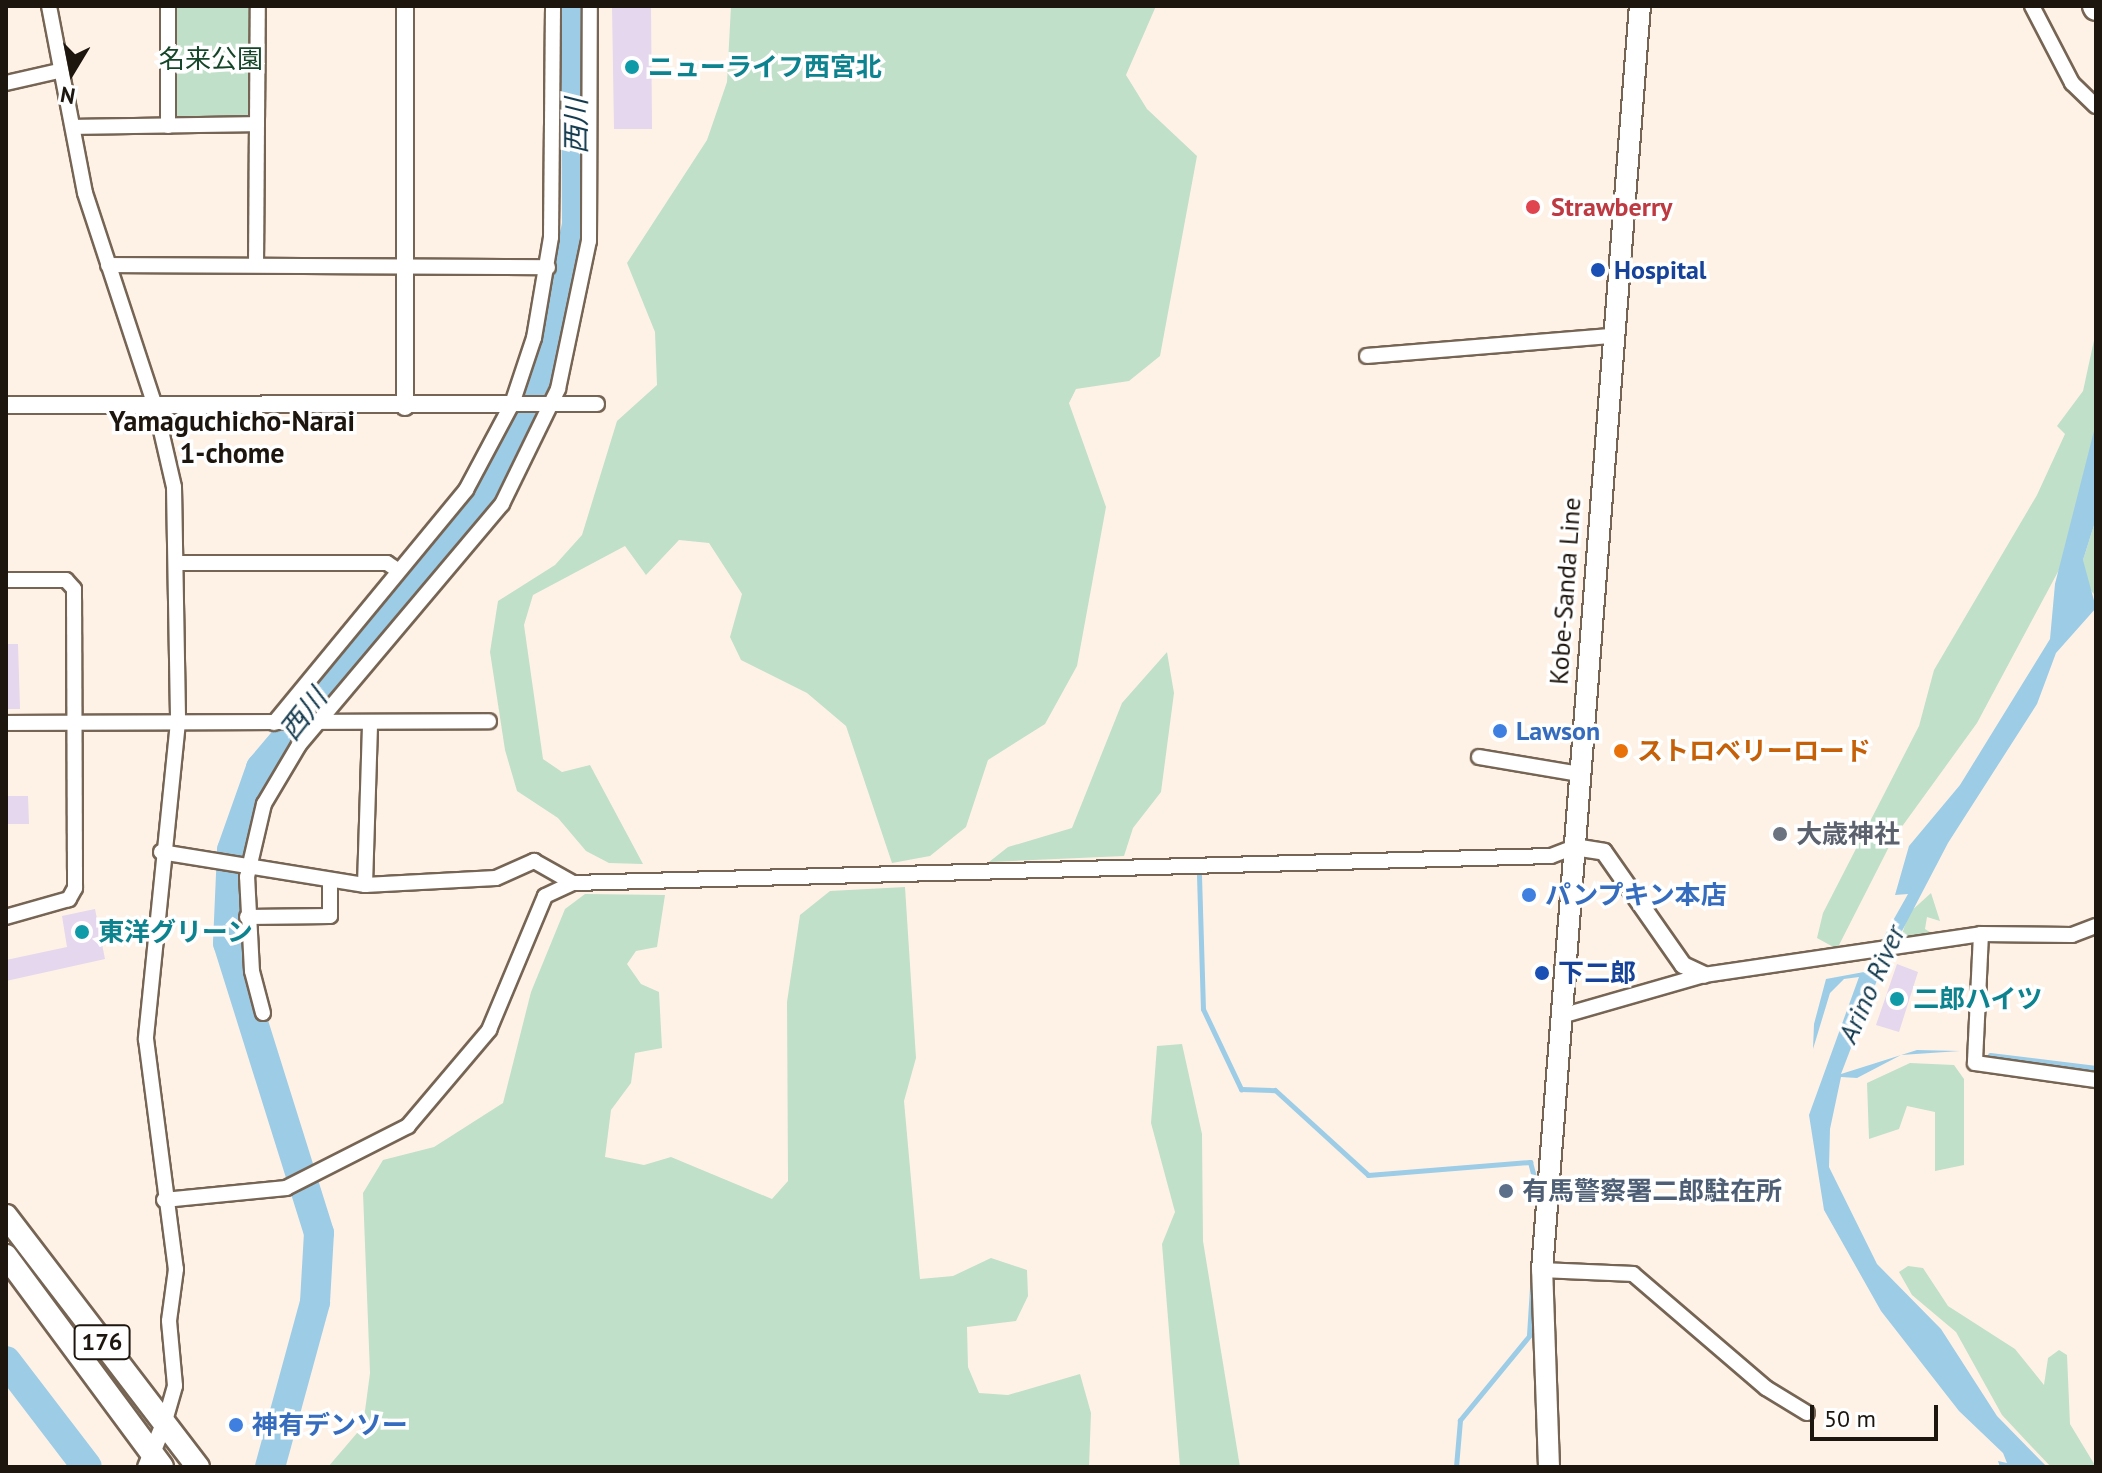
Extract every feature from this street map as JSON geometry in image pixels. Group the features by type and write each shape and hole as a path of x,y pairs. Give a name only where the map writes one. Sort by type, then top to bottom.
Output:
{"highway":[{"name":"176","path":"6,1216 198,1467"},
{"name":"176","path":"6,1256 153,1463"}],"main road":[{"name":"Kobe-Sanda Line","path":"1549,1467 1542,1270 1612,336 1640,6"}],"street":[{"path":"49,6 59,71 108,265 156,409 174,487 178,722 161,852 146,1039 164,1200 176,1269 169,1321 175,1386 153,1463"},
{"path":"168,6 168,126"},
{"path":"256,265 258,6"},
{"path":"405,6 405,407"},
{"path":"274,723 466,490 512,404 548,267 553,6"},
{"path":"263,1013 247,917 249,867 269,795 321,723 477,539 553,404 589,241 590,6"},
{"path":"2032,6 2072,83 2096,106"},
{"path":"6,83 59,71"},
{"path":"75,127 257,124"},
{"path":"108,265 548,267"},
{"path":"1367,356 1612,336"},
{"path":"6,405 156,409 597,404"},
{"path":"176,563 387,563 399,571"},
{"path":"6,580 66,580 74,589 75,888 69,899 6,917"},
{"path":"6,723 370,724 489,721"},
{"path":"365,885 370,724"},
{"path":"1479,757 1579,774"},
{"path":"164,1200 286,1188 317,1178 408,1126 443,1090 489,1030 545,896 573,883 1551,856 1574,847 1604,852 1683,965 1704,975"},
{"path":"161,852 365,885 496,878 534,861 573,883"},
{"path":"247,917 330,916 330,881"},
{"path":"1561,1016 1704,975 1981,934 2072,935 2096,926"},
{"path":"1981,934 1975,1063 2096,1080"},
{"path":"1542,1270 1633,1274 1766,1388 1807,1413"}],"green space":[{"name":"名来公園","path":"173,6 250,6 250,113 241,120 180,120 173,112"},
{"path":"731,6 1156,6 1126,75 1147,109 1197,156 1160,356 1129,381 1076,389 1069,403 1106,507 1077,666 1045,724 988,760 966,827 930,856 892,863 846,726 807,693 741,660 730,637 742,594 709,543 679,540 646,575 625,546 533,595 524,625 543,759 562,772 590,765 643,864 609,863 586,851 558,818 517,791 505,750 490,652 498,601 555,565 582,535 617,421 657,385 655,332 627,263 707,140 727,82"},
{"path":"2096,331 2096,435 2060,568 1977,723 1893,839 1837,949 1817,938 1823,913 1919,726 1934,670 2037,495 2065,434 2057,426 2083,391"},
{"path":"2096,519 2096,596 2084,584 2083,560"},
{"path":"1167,652 1174,693 1161,792 1133,828 1124,856 989,862 1008,847 1072,828 1122,703"},
{"path":"905,887 916,1058 904,1101 920,1279 953,1276 991,1258 1027,1270 1028,1296 1016,1321 967,1327 968,1367 979,1393 1008,1395 1080,1374 1091,1413 1089,1467 328,1467 363,1426 370,1373 363,1193 383,1160 434,1147 503,1103 531,992 565,909 585,894 665,895 657,947 636,951 627,964 641,984 659,992 662,1048 635,1053 631,1083 611,1110 605,1157 644,1165 671,1157 772,1199 788,1181 787,1002 800,915 830,891"},
{"path":"1931,893 1940,921 1927,917 1925,929 1933,934 1901,937 1909,913"},
{"path":"1182,1044 1202,1134 1203,1241 1240,1467 1180,1467 1162,1244 1175,1212 1151,1123 1157,1046"},
{"path":"1910,1063 1954,1065 1964,1079 1964,1165 1935,1171 1935,1112 1907,1106 1899,1129 1869,1139 1867,1083"},
{"path":"1908,1266 1923,1268 1948,1306 2015,1349 2044,1385 2048,1358 2059,1350 2067,1355 2070,1424 2096,1467 2051,1467 2002,1415 1956,1332 1912,1295 1899,1272"}],"water":[{"name":"Arino River","path":"2096,423 2096,519 2083,560 2096,608 2056,653 2037,704 1948,843 1879,975 1841,1074 1901,1055 1857,1078 1841,1077 1830,1129 1829,1167 1877,1264 1941,1329 1997,1416 2047,1467 2000,1467 1998,1461 2007,1463 2003,1453 1959,1411 1881,1311 1824,1210 1809,1115 1859,977 1844,979 1830,993 1813,1049 1814,1024 1826,979 1864,972 1908,894 1895,895 1909,846 1960,785 2050,639 2055,584"},
{"path":"1917,1050 1960,1051 1901,1055"}],"building":[{"name":"ニューライフ西宮北","path":"612,6 651,6 652,129 614,129"},
{"path":"6,644 18,644 20,709 6,709"},
{"path":"6,796 28,796 29,824 6,824"},
{"name":"東洋グリーン","path":"95,909 105,959 6,981 6,960 67,947 62,916"},
{"name":"二郎ハイツ","path":"1897,964 1918,972 1899,1032 1876,1025"}],"waterway":[{"name":"西川","path":"270,1467 315,1302 319,1233 228,943 232,850 261,768 467,524 545,379 577,225 576,6"},
{"path":"1199,875 1203,1009 1241,1089 1275,1090 1368,1175 1530,1162 1538,1192 1529,1336 1460,1420 1456,1467"},
{"path":"1990,1055 2096,1068"},
{"path":"6,1361 87,1467"}],"place":[{"name":"ニューライフ西宮北","path":"632,67"},
{"name":"Strawberry","path":"1533,207"},
{"name":"Hospital","path":"1598,270"},
{"name":"Lawson","path":"1500,731"},
{"name":"ストロベリーロード","path":"1621,751"},
{"name":"大歳神社","path":"1780,834"},
{"name":"パンプキン本店","path":"1529,895"},
{"name":"東洋グリーン","path":"82,932"},
{"name":"下二郎","path":"1542,973"},
{"name":"二郎ハイツ","path":"1897,999"},
{"name":"有馬警察署二郎駐在所","path":"1506,1191"},
{"name":"神有デンソー","path":"236,1425"}],"district":[{"name":"Yamaguchicho-Narai 1-chome","path":"232,437"}]}
